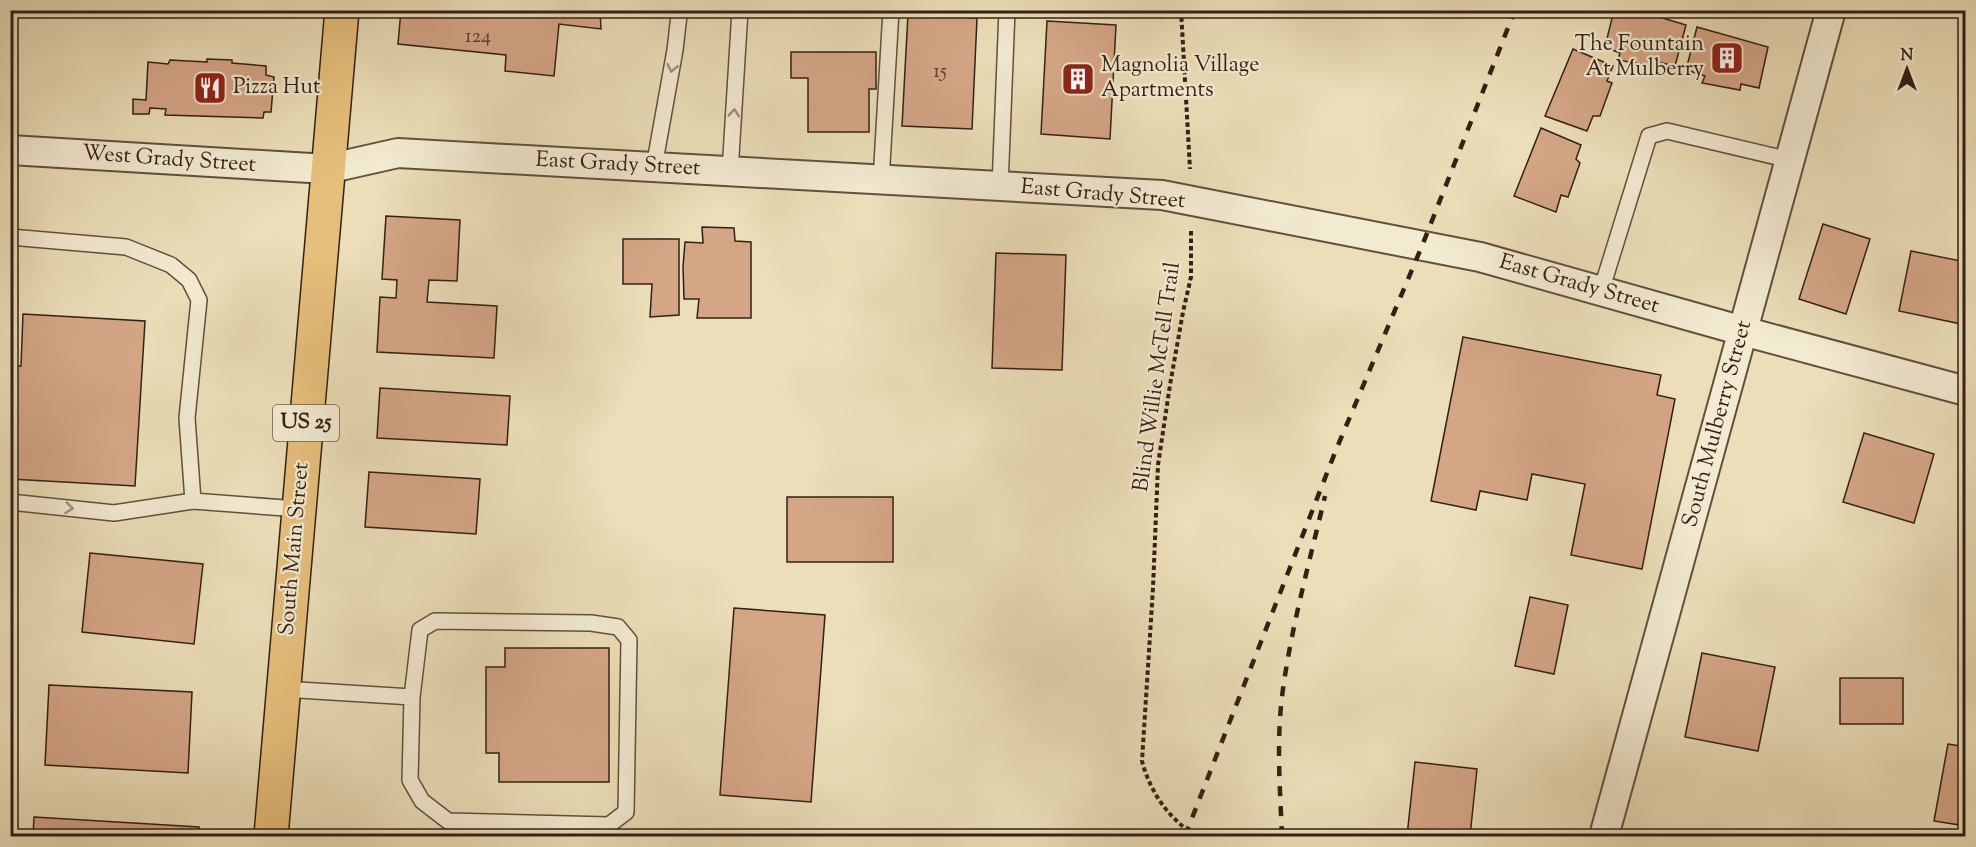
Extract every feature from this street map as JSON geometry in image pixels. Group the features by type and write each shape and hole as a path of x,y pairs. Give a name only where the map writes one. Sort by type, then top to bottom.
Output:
{"main road":[{"name":"South Main Street","path":"271,837 342,10"}],"street":[{"name":"South Mulberry Street","path":"1604,837 1831,10"},
{"name":"West Grady Street","path":"10,150 327,170"},
{"name":"East Grady Street","path":"327,170 398,153 1162,195 1480,257 1965,391"}],"lane":[{"path":"654,167 675,51 679,15 682,10"},
{"path":"730,172 740,10"},
{"path":"881,181 891,10"},
{"path":"1000,187 1007,10"},
{"path":"1601,291 1649,136 1667,131 1790,160"},
{"path":"10,237 126,247 171,265 189,280 199,300 187,418 193,501"},
{"path":"10,502 114,513 193,501 298,509"},
{"path":"435,621 591,623 618,627 629,639 626,812 609,825 448,821 422,801 410,780 412,697 420,630 435,621"},
{"path":"283,689 412,697"}],"path":[{"name":"Blind Willie McTell Trail","path":"1181,10 1191,201 1191,277 1173,364 1158,465 1142,761 1147,782 1162,806 1196,837"}],"building":[{"path":"401,10 600,10 601,29 559,24 554,76 505,71 506,55 398,44"},
{"name":"The Fountain At Mulberry","path":"1614,10 1636,10 1686,25 1675,66 1657,62 1656,67 1618,60 1620,53 1605,47"},
{"path":"908,14 977,18 972,129 902,126"},
{"name":"Magnolia Village Apartments","path":"1047,21 1116,25 1110,139 1041,134"},
{"name":"The Fountain At Mulberry","path":"1697,27 1768,47 1759,88 1741,84 1740,90 1702,83 1705,76 1686,70"},
{"name":"The Fountain At Mulberry","path":"1573,49 1613,66 1607,81 1612,83 1600,116 1593,116 1587,131 1545,116"},
{"path":"791,52 876,52 876,89 869,89 869,132 808,132 808,78 791,78"},
{"name":"Pizza Hut","path":"207,59 232,60 232,63 266,66 266,75 274,77 271,112 264,112 263,118 165,115 166,109 150,108 149,114 133,114 133,99 146,100 148,62 168,64 170,60 207,62"},
{"name":"The Fountain At Mulberry","path":"1541,128 1581,145 1576,159 1580,163 1568,197 1561,195 1556,212 1514,196"},
{"path":"386,216 460,220 457,281 429,280 427,302 497,306 494,358 377,352 380,297 396,298 397,280 382,279"},
{"path":"1823,224 1870,239 1846,314 1799,299"},
{"path":"702,227 734,228 735,241 751,242 751,318 697,318 699,299 684,299 685,242 703,243"},
{"path":"623,239 679,239 679,315 650,317 652,284 623,284"},
{"path":"1911,251 1966,262 1966,325 1899,311"},
{"path":"996,253 1066,255 1062,370 992,368"},
{"path":"23,314 145,321 135,486 10,479 13,430 10,430 10,366 21,366"},
{"path":"1463,337 1661,375 1657,395 1675,399 1642,569 1571,555 1585,484 1532,474 1527,500 1480,491 1476,510 1431,501"},
{"path":"380,388 510,396 507,445 377,438"},
{"path":"1864,433 1934,454 1914,523 1843,502"},
{"path":"369,472 480,479 476,534 365,527"},
{"path":"787,497 893,497 893,562 787,562"},
{"path":"90,553 203,564 194,644 82,632"},
{"path":"1530,597 1568,605 1554,674 1515,666"},
{"path":"734,608 825,615 811,802 720,795"},
{"path":"505,648 609,648 609,782 499,782 499,753 486,753 486,667 505,667"},
{"path":"1702,653 1775,667 1758,751 1685,737"},
{"path":"1840,678 1903,678 1903,724 1840,724"},
{"path":"49,685 192,692 188,773 45,765"},
{"path":"1948,744 1966,747 1966,826 1934,821"},
{"path":"1415,762 1477,769 1470,836 1407,836"},
{"path":"34,817 199,827 199,836 33,836"}],"railway":[{"path":"1185,836 1336,450 1422,246 1515,10"},
{"path":"1282,836 1279,744 1283,689 1296,616 1325,496"}],"place":[{"name":"The Fountain At Mulberry","path":"1727,58"},
{"name":"Magnolia Village Apartments","path":"1078,79"},
{"name":"Pizza Hut","path":"210,88"}]}
